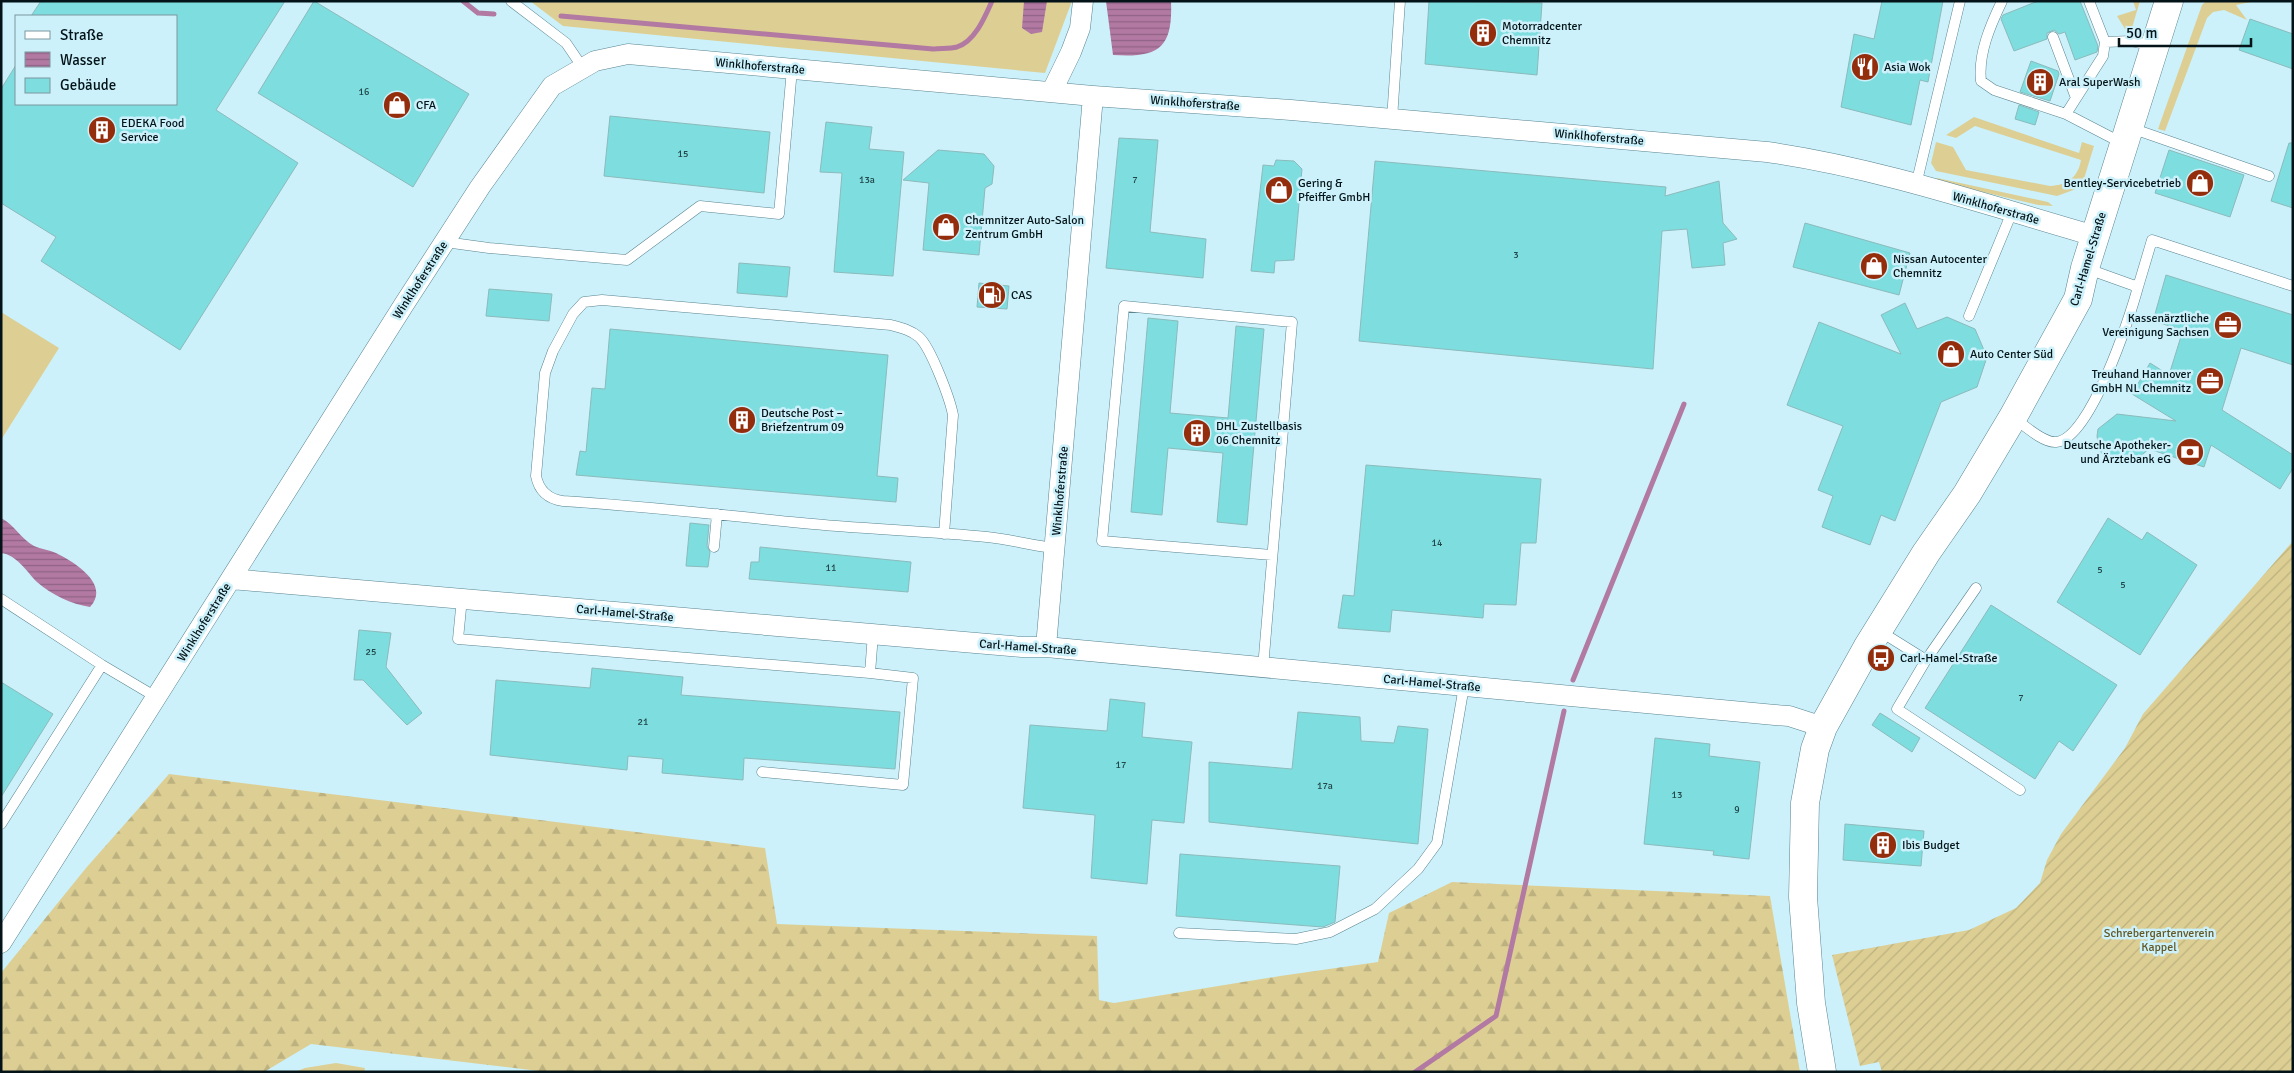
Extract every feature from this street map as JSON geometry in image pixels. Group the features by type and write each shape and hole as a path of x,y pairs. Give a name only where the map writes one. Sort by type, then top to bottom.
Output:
{"main road":[{"name":"Carl-Hamel-Straße","path":"1822,1072 1811,1003 1802,897 1805,804 1811,765 1823,727 1878,630 1926,553 1967,494 2013,417 2078,299 2085,268 2168,1"}],"street":[{"path":"1052,91 1080,28 1083,1"},
{"name":"Winklhoferstraße","path":"1,944 445,242 552,86 595,61 628,54 1093,96 1392,119 1768,152 1815,159 1916,185 2095,236"},
{"name":"Winklhoferstraße","path":"1046,647 1093,96"},
{"name":"Carl-Hamel-Straße","path":"232,579 1046,647 1790,716 1823,727"}],"lane":[{"path":"511,1 566,43 583,68"},
{"path":"1392,119 1400,1"},
{"path":"1916,185 1960,1"},
{"path":"2002,1 1994,16 1979,63 1981,81 1994,90 2127,136 2269,176"},
{"path":"2066,114 2104,56 2105,42 2089,1"},
{"path":"2053,37 2076,98"},
{"path":"2105,42 2131,41 2154,46"},
{"path":"445,242 627,260 700,206 779,214 792,69"},
{"path":"1969,316 2012,212"},
{"path":"2013,417 2048,440 2055,442 2065,440 2074,432 2088,412 2107,375 2131,311 2152,240 2293,286"},
{"path":"2085,268 2138,287"},
{"path":"944,534 953,415 950,400 921,339 908,329 891,325 626,300 602,300 584,302 573,314 561,334 545,373 536,476 538,484 544,493 557,500 802,523 944,534 989,537 1055,548"},
{"path":"1263,668 1292,322 1124,306 1102,541 1272,555"},
{"path":"714,547 717,514"},
{"path":"1976,588 1926,660 1897,709 2020,790"},
{"path":"462,598 458,639 913,678 903,785 762,772"},
{"path":"1,599 156,698"},
{"path":"1878,630 1926,660"},
{"path":"870,674 873,634"},
{"path":"1,824 102,665"},
{"path":"1179,933 1296,939 1330,932 1374,909 1418,869 1438,842 1464,686"}],"green space":[{"path":"530,1 1072,1 1045,73 563,26"},
{"path":"2133,1 2140,1 2131,31 2125,29 2117,16 2136,10"},
{"path":"2206,1 2251,2 2236,5 2247,20 2224,10 2213,12 2207,18 2165,131 2158,129 2202,5"},
{"path":"1974,117 2079,153 2082,142 2094,146 2083,182 2076,189 2057,196 1936,171 1931,163 1936,142 1953,147 1966,170 2050,186 2067,182 2075,175 2080,166 2081,160 1975,126 1956,138 1946,135"},
{"path":"1937,178 2048,202 2053,206 2038,205 1936,181"},
{"path":"1,312 59,348 1,440"},
{"name":"Schrebergartenverein Kappel","path":"2293,541 2293,1072 1882,1072 1879,1062 1860,1066 1832,955 1969,930 2016,908 2040,883 2047,860 2061,834 2125,748 2143,714"},
{"path":"169,774 765,848 777,924 1097,936 1099,1000 1114,1003 1378,962 1389,913 1452,882 1770,896 1800,1072 547,1072 311,1044 264,1072 1,1072 1,973 86,868"},
{"path":"336,1063 365,1068 364,1072 295,1072 305,1068"}],"water":[{"path":"1024,1 1047,1 1042,32 1031,34 1022,28"},
{"path":"1106,1 1171,1 1171,17 1166,40 1152,52 1113,55"},
{"path":"1,518 10,524 29,543 63,557 88,575 96,590 95,598 90,607 55,595 37,582 17,560 1,553"}],"building":[{"name":"EDEKA Food Service","path":"41,1 285,1 216,110 298,163 180,350 41,261 56,237 1,203 1,89 15,67 15,105 178,105 178,15 32,15"},
{"path":"314,1 469,94 413,187 258,93"},
{"name":"Motorradcenter Chemnitz","path":"1429,1 1542,3 1537,75 1425,64"},
{"path":"1882,1 1943,1 1928,82 1920,80 1911,125 1841,107 1854,34 1874,39"},
{"path":"2038,1 2080,1 2098,46 2097,52 2075,60 2065,32 2059,34 2054,30 2047,33 2047,39 2014,51 2001,19 2003,15"},
{"path":"2250,19 2293,34 2293,69 2239,50"},
{"name":"Aral SuperWash","path":"2031,61 2058,71 2059,74 2050,101 2020,92"},
{"path":"2019,105 2039,112 2035,125 2015,119"},
{"path":"610,116 770,132 764,193 604,176"},
{"path":"826,122 872,127 869,149 904,152 893,276 834,272 842,173 820,172"},
{"path":"1119,138 1158,140 1150,232 1206,239 1203,278 1106,268"},
{"path":"2289,143 2293,143 2293,208 2271,201"},
{"path":"938,150 984,154 994,166 992,184 985,188 979,255 923,250 929,183 903,180"},
{"name":"Bentley-Servicebetrieb","path":"2169,150 2244,175 2230,217 2155,193"},
{"path":"1276,160 1294,161 1302,169 1294,260 1275,261 1274,273 1251,271 1263,165 1274,166"},
{"path":"1375,161 1666,187 1665,196 1719,181 1723,223 1737,239 1723,243 1725,265 1692,268 1687,229 1662,231 1653,369 1359,341"},
{"path":"1805,223 1910,253 1899,295 1793,267"},
{"path":"739,263 790,267 787,297 737,293"},
{"path":"2166,275 2293,315 2293,365 2241,348 2222,410 2293,455 2293,468 2280,489 2211,445 2204,467 2149,449 2131,464 2108,460 2099,450 2098,429 2117,414 2176,421 2132,394 2150,363 2169,375 2183,330 2153,321"},
{"path":"979,283 1009,286 1007,309 977,307"},
{"path":"489,289 552,294 549,321 486,316"},
{"path":"1905,303 1917,329 1947,317 1975,329 1987,357 1977,387 1941,402 1895,521 1881,515 1870,545 1822,527 1833,496 1818,490 1843,426 1787,405 1819,322 1901,354 1881,315"},
{"name":"DHL Zustellbasis 06 Chemnitz","path":"1148,318 1178,321 1170,413 1228,418 1236,326 1264,329 1247,525 1217,522 1223,453 1168,448 1162,515 1131,512"},
{"name":"Deutsche Post – Briefzentrum 09","path":"610,329 888,355 877,476 898,478 896,502 576,475 580,451 586,452 592,388 605,389"},
{"path":"1366,465 1541,479 1536,543 1521,543 1516,605 1484,604 1483,618 1392,610 1390,632 1338,628 1343,595 1354,596"},
{"path":"2108,518 2142,540 2147,532 2197,565 2140,655 2057,602"},
{"path":"690,523 709,525 707,546 710,552 708,567 686,566"},
{"path":"760,547 911,562 908,592 749,579 751,562 759,562"},
{"path":"1991,605 2117,685 2073,751 2059,741 2035,779 1925,708"},
{"path":"359,630 391,633 386,667 422,713 407,725 363,680 354,680"},
{"path":"592,668 683,677 681,695 900,712 895,769 744,758 743,780 662,773 663,759 628,756 627,770 490,755 496,680 590,688"},
{"path":"1,682 53,714 1,797"},
{"path":"1110,699 1145,703 1142,737 1192,742 1184,823 1152,820 1147,884 1091,878 1095,815 1023,808 1030,725 1107,731"},
{"path":"1298,712 1360,717 1361,741 1394,743 1398,726 1428,729 1418,844 1209,822 1209,762 1292,769"},
{"path":"1880,713 1920,738 1912,752 1872,725"},
{"path":"1655,738 1710,744 1709,756 1760,762 1749,859 1713,855 1714,851 1644,844"},
{"name":"Ibis Budget","path":"1845,824 1924,831 1921,866 1843,860"},
{"path":"1180,854 1340,866 1335,922 1323,927 1176,916"}],"waterway":[{"path":"463,1 478,13 494,14"},
{"path":"561,16 933,49 957,47 969,40 979,28 992,1"},
{"path":"1573,680 1684,404"},
{"path":"1415,1072 1496,1016 1564,711"}],"place":[{"name":"Motorradcenter Chemnitz","path":"1483,33"},
{"name":"Asia Wok","path":"1865,67"},
{"name":"Aral SuperWash","path":"2040,82"},
{"name":"CFA","path":"397,105"},
{"name":"EDEKA Food Service","path":"102,130"},
{"name":"Bentley-Servicebetrieb","path":"2200,183"},
{"name":"Gering & Pfeiffer GmbH","path":"1279,190"},
{"name":"Chemnitzer Auto-Salon Zentrum GmbH","path":"946,227"},
{"name":"Nissan Autocenter Chemnitz","path":"1874,266"},
{"name":"CAS","path":"992,295"},
{"name":"Kassenärztliche Vereinigung Sachsen","path":"2228,325"},
{"name":"Auto Center Süd","path":"1951,354"},
{"name":"Treuhand Hannover GmbH NL Chemnitz","path":"2210,381"},
{"name":"Deutsche Post – Briefzentrum 09","path":"742,420"},
{"name":"DHL Zustellbasis 06 Chemnitz","path":"1197,433"},
{"name":"Deutsche Apotheker- und Ärztebank eG","path":"2190,452"},
{"name":"Carl-Hamel-Straße","path":"1881,658"},
{"name":"Ibis Budget","path":"1883,845"}]}
